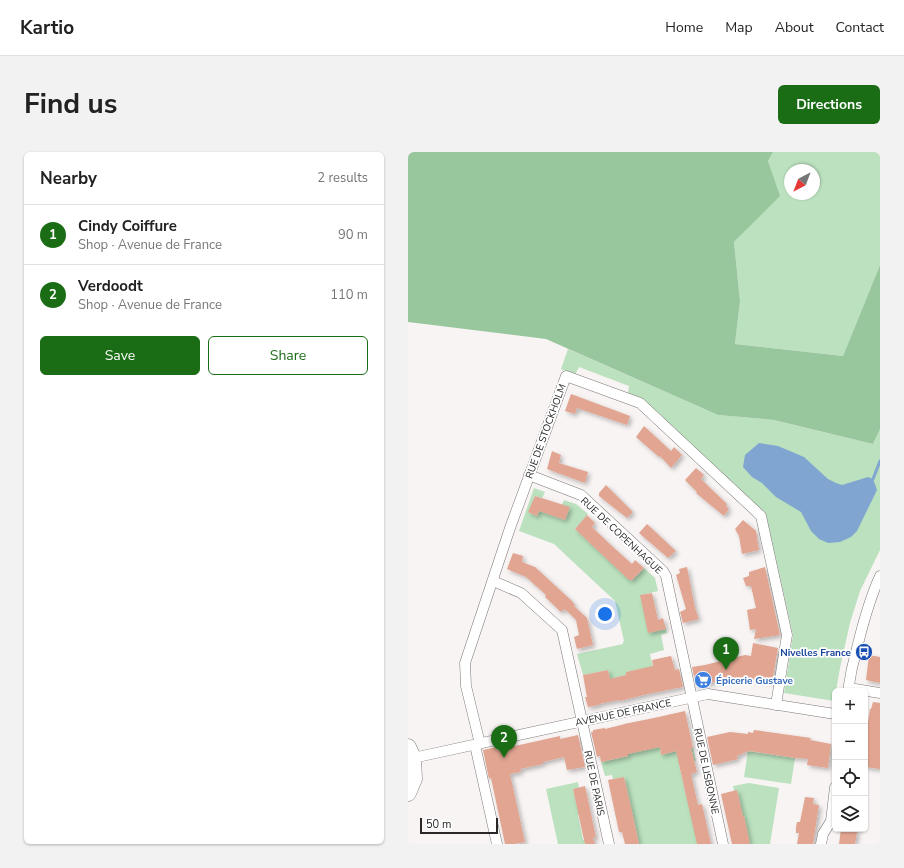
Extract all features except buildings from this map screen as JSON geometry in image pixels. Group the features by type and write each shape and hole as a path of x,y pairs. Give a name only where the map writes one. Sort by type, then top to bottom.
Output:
{"main road":[{"path":"408,794 414,779 411,753"}],"street":[{"name":"RUE DE STOCKHOLM","path":"497,844 466,686 465,663 510,528 566,376 640,403 761,516 787,635 776,705"},
{"name":"RUE DE COPENHAGUE","path":"529,475 581,495 663,571 666,576 692,697"},
{"path":"848,688 852,665 864,619 873,591 880,576"},
{"name":"RUE DE PARIS","path":"493,581 521,593 562,630 609,844"},
{"path":"868,692 880,693"},
{"name":"AVENUE DE FRANCE","path":"411,753 477,744 708,694 832,714"},
{"name":"RUE DE LISBONNE","path":"692,697 723,844"},
{"path":"822,844 823,834 830,821 834,796"}],"green space":[{"path":"408,152 773,152 768,161 780,196 734,242 740,301 735,344 843,356 880,265 880,429 873,444 774,420 718,415 546,339 408,322"},
{"path":"773,152 880,152 880,265 843,356 735,344 740,301 734,242 779,196 768,161"},
{"path":"568,349 718,415 774,420 873,444 880,429 880,550 860,591 850,623 837,688 832,688 832,701 784,693 793,635 766,514 641,398 628,393 629,386 579,367 575,375 561,369"},
{"path":"534,488 545,492 542,498 535,496 529,512 537,516 540,508 562,505 564,500 576,504 588,514 575,529 631,581 644,568 655,578 658,591 641,595 644,611 666,629 667,633 661,635 664,650 650,654 654,672 640,669 626,672 626,675 615,678 611,683 608,670 583,675 577,654 623,644 624,641 615,601 554,544 519,531"},
{"path":"654,744 665,748 660,749 661,754 693,748 696,761 679,765 686,795 705,844 639,844 624,777 613,779 612,775 605,776 601,762 628,756 627,753"},
{"path":"748,751 795,758 791,784 744,777"},
{"path":"578,782 579,788 573,789 585,844 558,844 546,789"},
{"path":"749,783 779,788 770,844 750,844 741,817 737,791 734,791 733,786"}],"water":[{"path":"759,443 778,446 804,457 828,479 842,485 868,477 873,479 877,490 857,531 851,537 840,542 828,543 819,539 811,531 801,512 776,497 762,483 752,477 743,467 745,455"}],"waterway":[{"path":"873,479 880,461"}],"place":[{"name":"Nivelles France","path":"864,652"},
{"name":"Cindy Coiffure","path":"726,670"},
{"name":"Épicerie Gustave","path":"703,680"},
{"name":"Verdoodt","path":"504,758"}]}
